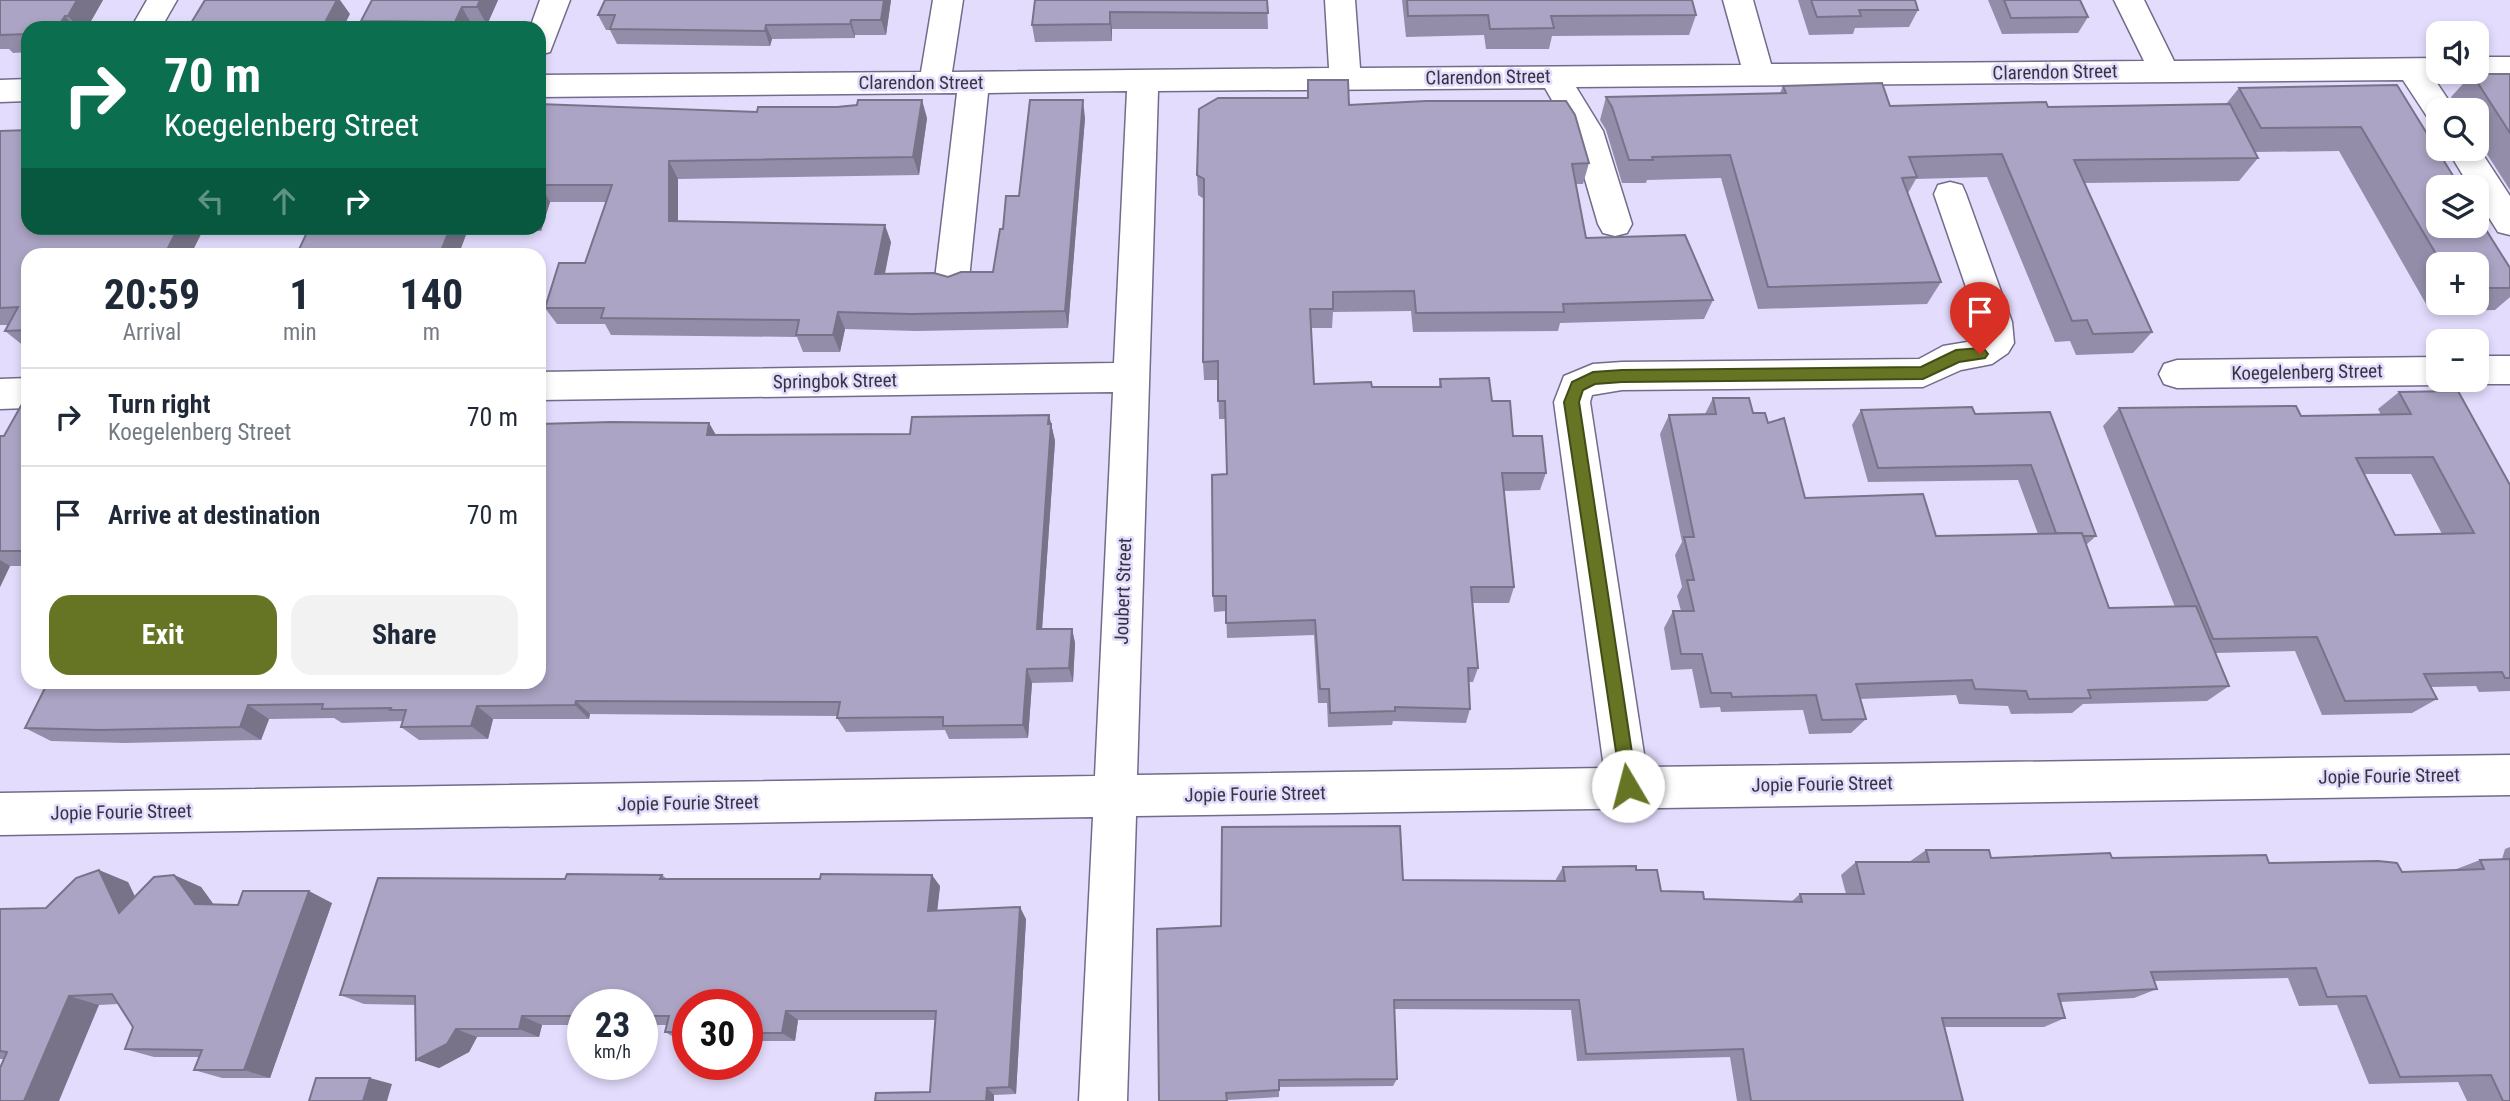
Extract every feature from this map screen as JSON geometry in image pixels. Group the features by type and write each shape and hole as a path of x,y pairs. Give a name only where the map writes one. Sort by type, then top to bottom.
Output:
{"street":[{"path":"150,21 162,0"},
{"path":"546,25 555,0"},
{"path":"935,82 948,0"},
{"path":"1340,0 1345,78"},
{"path":"1738,0 1759,75"},
{"path":"2129,0 2164,71"},
{"path":"2489,68 2510,68"},
{"path":"2425,69 2435,98"},
{"name":"Clarendon Street","path":"546,86 2425,69"},
{"path":"1555,76 1576,118 1587,131 1615,223"},
{"name":"Joubert Street","path":"1103,1101 1143,80"},
{"path":"952,279 974,82"},
{"path":"0,91 21,90"},
{"path":"2471,161 2510,223"},
{"path":"1628,786 1572,402 1577,386 1593,378 1622,376 1923,373 1956,356 1980,354 1996,343 1995,322 1950,194"},
{"path":"2489,370 2510,370"},
{"name":"Koegelenberg Street","path":"2177,374 2426,371"},
{"name":"Springbok Street","path":"546,386 1132,377"},
{"path":"0,394 21,393"},
{"name":"Jopie Fourie Street","path":"0,814 1115,797 1628,786 2510,775"}],"building":[{"path":"0,0 77,0 68,16 62,21 21,21 21,34 0,35"},
{"path":"205,0 337,0 326,21 192,21"},
{"path":"372,0 480,0 477,7 462,7 455,21 361,21"},
{"path":"605,0 884,0 881,20 851,20 850,24 766,25 765,31 610,29 615,15 598,15"},
{"path":"1035,0 1267,0 1268,13 1110,12 1110,24 1032,25"},
{"path":"1407,0 1692,0 1696,15 1551,16 1554,28 1490,29 1488,15 1408,16"},
{"path":"1811,0 1915,0 1918,10 1859,10 1861,16 1817,17"},
{"path":"2004,0 2080,0 2088,17 2011,18"},
{"path":"2489,74 2510,74 2510,133 2489,98 2478,84 2489,84"},
{"path":"1308,80 1348,80 1349,105 1426,101 1566,101 1575,115 1589,163 1572,164 1586,238 1685,235 1713,300 1563,304 1564,312 1416,313 1414,291 1333,292 1333,309 1310,309 1314,384 1371,382 1372,387 1441,387 1440,379 1489,378 1492,401 1510,401 1513,436 1542,436 1546,473 1502,473 1514,587 1471,587 1478,668 1468,668 1470,709 1395,707 1395,711 1330,713 1329,689 1320,689 1315,620 1226,623 1226,596 1213,596 1212,475 1227,474 1225,401 1218,401 1218,361 1203,362 1204,179 1197,175 1199,109 1218,98 1308,98"},
{"path":"1882,83 1890,106 2046,102 2048,107 2230,104 2258,158 2074,160 2152,332 2093,334 2087,320 2072,321 2002,154 1909,157 1917,177 1902,178 1941,282 1768,287 1730,155 1629,160 1612,107 1606,97 1786,93 1783,86"},
{"path":"2397,85 2426,132 2426,161 2444,161 2453,175 2426,175 2426,237 2361,127 2261,128 2239,88"},
{"path":"858,100 922,100 913,157 669,161 669,221 885,225 875,274 934,273 948,277 961,272 993,272 1000,229 1003,229 1006,196 1019,196 1030,100 1083,100 1065,311 911,314 838,312 833,335 796,335 799,320 601,318 604,308 546,308 559,263 585,263 612,185 546,185 546,104 757,112 758,107 857,105"},
{"path":"21,130 21,235 174,235 168,248 21,248 21,330 5,331 18,307 0,308 0,131"},
{"path":"306,235 447,235 442,248 300,248"},
{"path":"2489,235 2510,268 2510,288 2489,288 2489,252 2435,252 2427,238 2489,238"},
{"path":"2399,392 2459,392 2510,485 2510,678 2505,678 2502,672 2424,674 2437,699 2345,701 2317,637 2213,639 2119,408 2296,406 2301,416 2411,414","holes":["2433,457 2474,533 2395,535 2356,458"]},
{"path":"1713,398 1749,398 1753,413 1765,413 1768,423 1784,418 1805,498 1923,494 1936,536 2082,533 2109,608 2196,606 2229,686 2088,690 2091,698 2029,699 2026,691 1975,689 1972,680 1856,684 1866,719 1822,720 1816,695 1732,697 1731,693 1711,693 1702,654 1681,654 1673,611 1694,611 1687,580 1694,580 1684,537 1694,537 1669,415 1716,414"},
{"path":"21,406 21,551 0,551 0,436 4,436"},
{"path":"1972,407 1975,414 2050,412 2096,536 2056,533 2031,465 1878,468 1861,410"},
{"path":"1049,415 1048,424 1051,424 1037,629 1072,629 1069,668 1027,669 1023,725 943,726 943,717 837,718 840,702 576,701 575,705 477,706 471,726 401,727 406,710 322,709 323,704 248,705 240,727 100,730 25,728 44,689 546,689 546,424 709,423 707,435 910,434 912,417"},
{"path":"1400,826 1403,880 1565,881 1563,867 1636,866 1636,870 1657,870 1661,891 1703,892 1704,899 1802,902 1800,894 1864,894 1856,862 1929,862 1926,850 1989,850 1991,858 2110,853 2112,858 2266,855 2269,863 2397,863 2402,872 2484,869 2480,860 2510,859 2510,1101 2503,1101 2491,1075 2400,1077 2366,996 2327,997 2316,968 2151,972 2157,989 2058,994 2065,1018 1942,1018 1963,1101 1751,1101 1743,1049 1586,1054 1579,1000 1394,1000 1397,1079 1279,1080 1279,1090 1226,1093 1227,1101 1159,1101 1157,929 1221,926 1222,827"},
{"path":"99,870 119,913 154,877 174,875 195,904 238,905 243,891 309,891 244,1070 194,1070 202,1050 125,1049 133,1027 112,994 69,996 24,1101 0,1101 0,1068 7,1052 0,1051 0,909 46,908 76,878"},
{"path":"567,874 662,875 660,879 820,879 821,874 932,875 928,911 1020,907 1009,1087 987,1088 986,1101 875,1101 876,1093 930,1092 936,1011 786,1011 782,1033 763,1033 763,989 672,989 672,1032 665,1032 669,1016 658,1016 658,989 567,989 567,1016 522,1016 519,1029 456,1029 447,1044 416,1060 415,996 340,995 378,878 565,879"},
{"path":"316,1078 370,1078 363,1101 309,1101"}],"route":[{"path":"1628,786 1572,402 1577,386 1593,378 1622,376 1923,373 1956,356 1980,354"}]}
